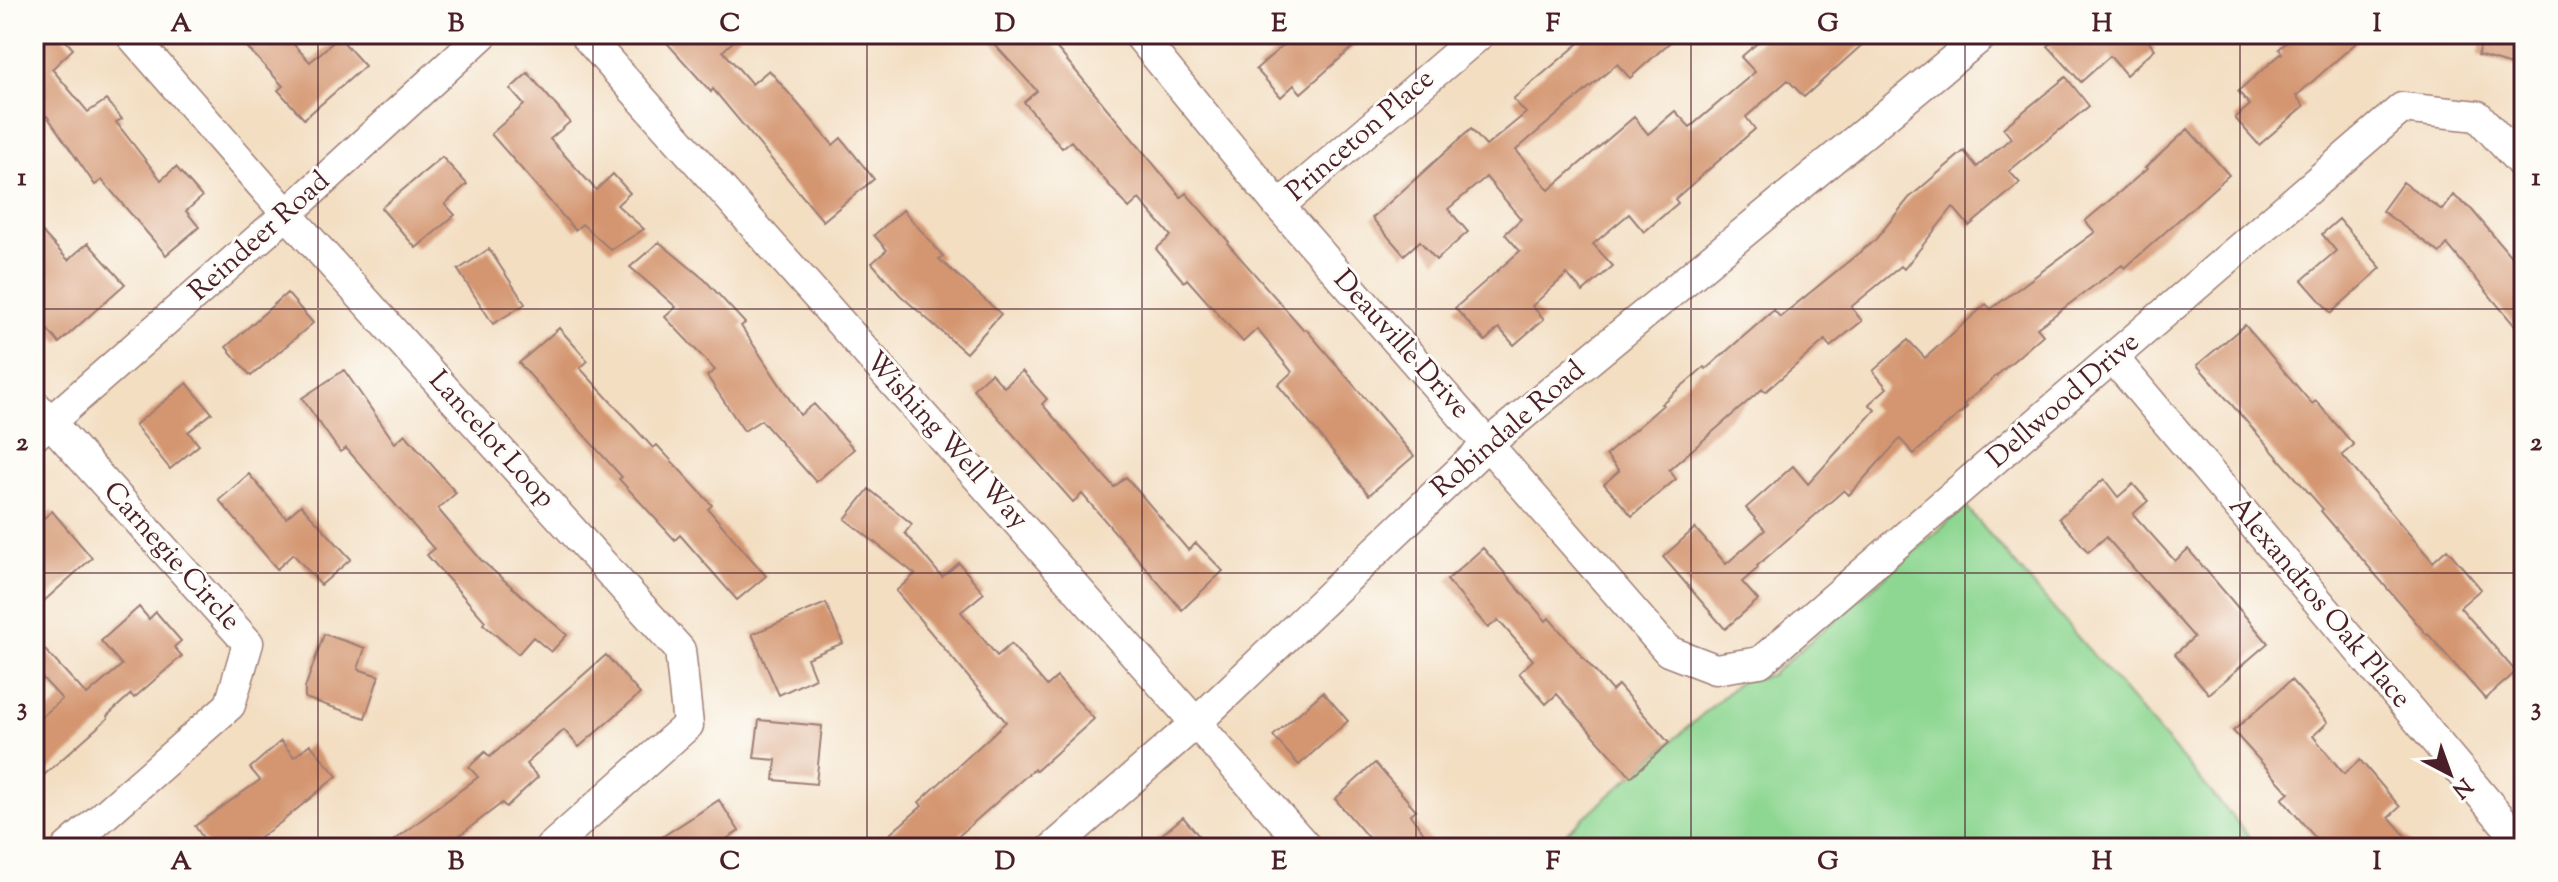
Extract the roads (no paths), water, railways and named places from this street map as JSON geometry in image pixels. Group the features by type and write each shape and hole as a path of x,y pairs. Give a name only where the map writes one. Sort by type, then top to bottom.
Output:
{"street":[{"name":"Lancelot Loop","path":"130,34 287,214 680,650 688,725 550,848"},
{"name":"Reindeer Road","path":"39,421 287,214 483,34"},
{"name":"Wishing Well Way","path":"584,34 1307,848"},
{"name":"Deauville Drive","path":"1138,34 1279,206 1668,651 1715,669"},
{"name":"Princeton Place","path":"1279,206 1480,34"},
{"name":"Robindale Road","path":"1053,848 1197,722 1489,443 1984,34"},
{"name":"Dellwood Drive","path":"1715,669 1760,662 2402,108 2478,116 2524,166"},
{"name":"Alexandros Oak Place","path":"2114,359 2524,846"},
{"name":"Carnegie Circle","path":"39,421 248,643 230,705 67,848"}]}
